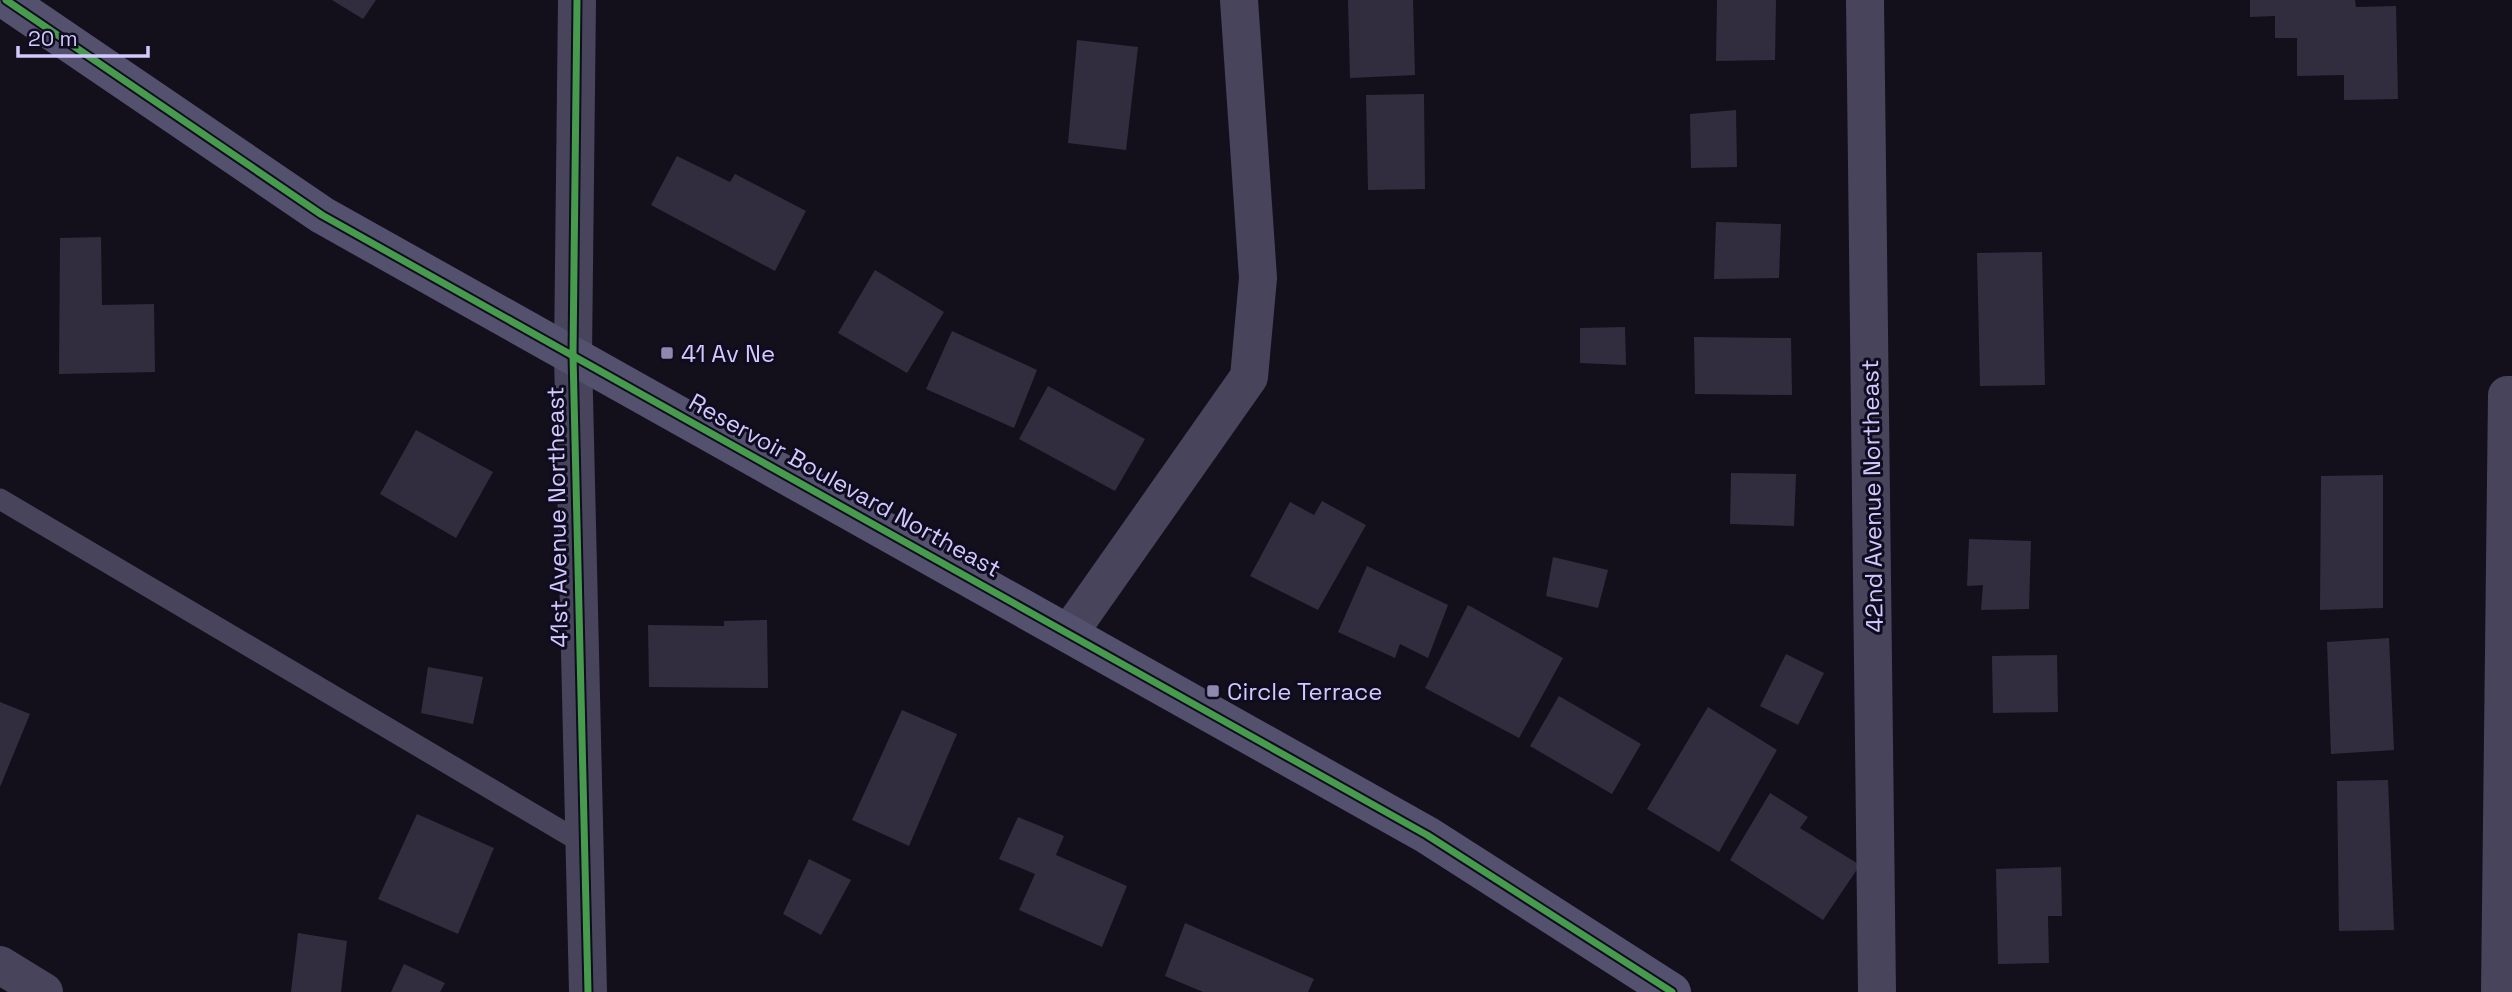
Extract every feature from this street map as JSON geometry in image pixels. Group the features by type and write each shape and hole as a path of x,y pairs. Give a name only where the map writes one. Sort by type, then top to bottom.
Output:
{"street":[{"name":"Reservoir Boulevard Northeast","path":"6,0 322,215 1427,835 1672,992"},
{"name":"41st Avenue Northeast","path":"577,0 573,355 588,992"},
{"path":"1069,633 1249,377 1258,278 1239,0"},
{"name":"42nd Avenue Northeast","path":"1865,0 1877,992"},
{"path":"2500,992 2507,396 2512,395"},
{"path":"0,965 44,992"}],"lane":[{"path":"0,499 584,844"}],"building":[{"path":"332,0 376,0 363,19"},
{"path":"1348,0 1413,0 1415,75 1350,78"},
{"path":"1717,0 1776,0 1775,60 1716,61"},
{"path":"2250,0 2355,0 2356,7 2396,6 2398,99 2344,100 2344,75 2297,76 2297,38 2275,38 2275,16 2250,17"},
{"path":"1077,40 1138,47 1126,150 1068,143"},
{"path":"1424,94 1425,189 1368,190 1366,95"},
{"path":"1736,110 1737,167 1691,168 1690,114"},
{"path":"677,156 730,182 735,174 806,211 775,271 651,205"},
{"path":"1716,222 1781,224 1779,278 1714,279"},
{"path":"101,237 102,305 154,304 155,372 59,374 60,238"},
{"path":"2042,252 2045,385 1980,386 1977,253"},
{"path":"875,270 944,312 907,373 838,333"},
{"path":"1625,327 1626,365 1580,363 1580,328"},
{"path":"952,331 1037,370 1014,428 926,389"},
{"path":"1694,337 1791,338 1792,395 1695,394"},
{"path":"1048,386 1145,439 1115,491 1019,439"},
{"path":"416,430 493,472 456,538 380,494"},
{"path":"1731,473 1796,474 1794,526 1730,524"},
{"path":"2383,475 2383,608 2320,610 2321,476"},
{"path":"1322,501 1366,525 1318,610 1250,576 1290,502 1314,515"},
{"path":"1969,539 2031,541 2029,609 1981,610 1983,585 1967,586"},
{"path":"1553,557 1608,570 1598,608 1546,596"},
{"path":"1367,566 1448,605 1428,658 1400,644 1395,658 1338,632"},
{"path":"1468,605 1563,658 1519,738 1425,688"},
{"path":"767,620 768,688 649,687 648,625 724,626 724,621"},
{"path":"2389,638 2394,750 2331,754 2327,642"},
{"path":"1786,654 1824,673 1798,725 1760,706"},
{"path":"2057,655 2058,712 1993,713 1992,656"},
{"path":"428,667 483,677 473,724 421,713"},
{"path":"1559,696 1641,744 1612,794 1530,746"},
{"path":"0,702 30,714 0,787"},
{"path":"1708,707 1777,750 1719,852 1647,809"},
{"path":"902,710 957,734 909,846 852,820"},
{"path":"2388,780 2394,930 2339,931 2337,781"},
{"path":"1770,793 1808,817 1800,828 1860,865 1823,920 1730,860"},
{"path":"417,814 494,848 458,934 378,899"},
{"path":"1018,817 1064,836 1056,855 1127,886 1102,947 1019,910 1035,874 999,859"},
{"path":"809,859 851,880 821,935 783,914"},
{"path":"2061,867 2062,916 2048,916 2049,963 1998,964 1996,869"},
{"path":"1185,923 1314,979 1308,992 1203,992 1165,976"},
{"path":"298,933 347,941 341,992 291,992"},
{"path":"404,964 445,983 440,992 391,992"}],"cycle path":[{"path":"6,0 322,215 1427,835 1672,992"},
{"path":"577,0 573,355 588,992"}],"place":[{"name":"41 Av Ne","path":"667,353"},
{"name":"Circle Terrace","path":"1213,691"}]}
